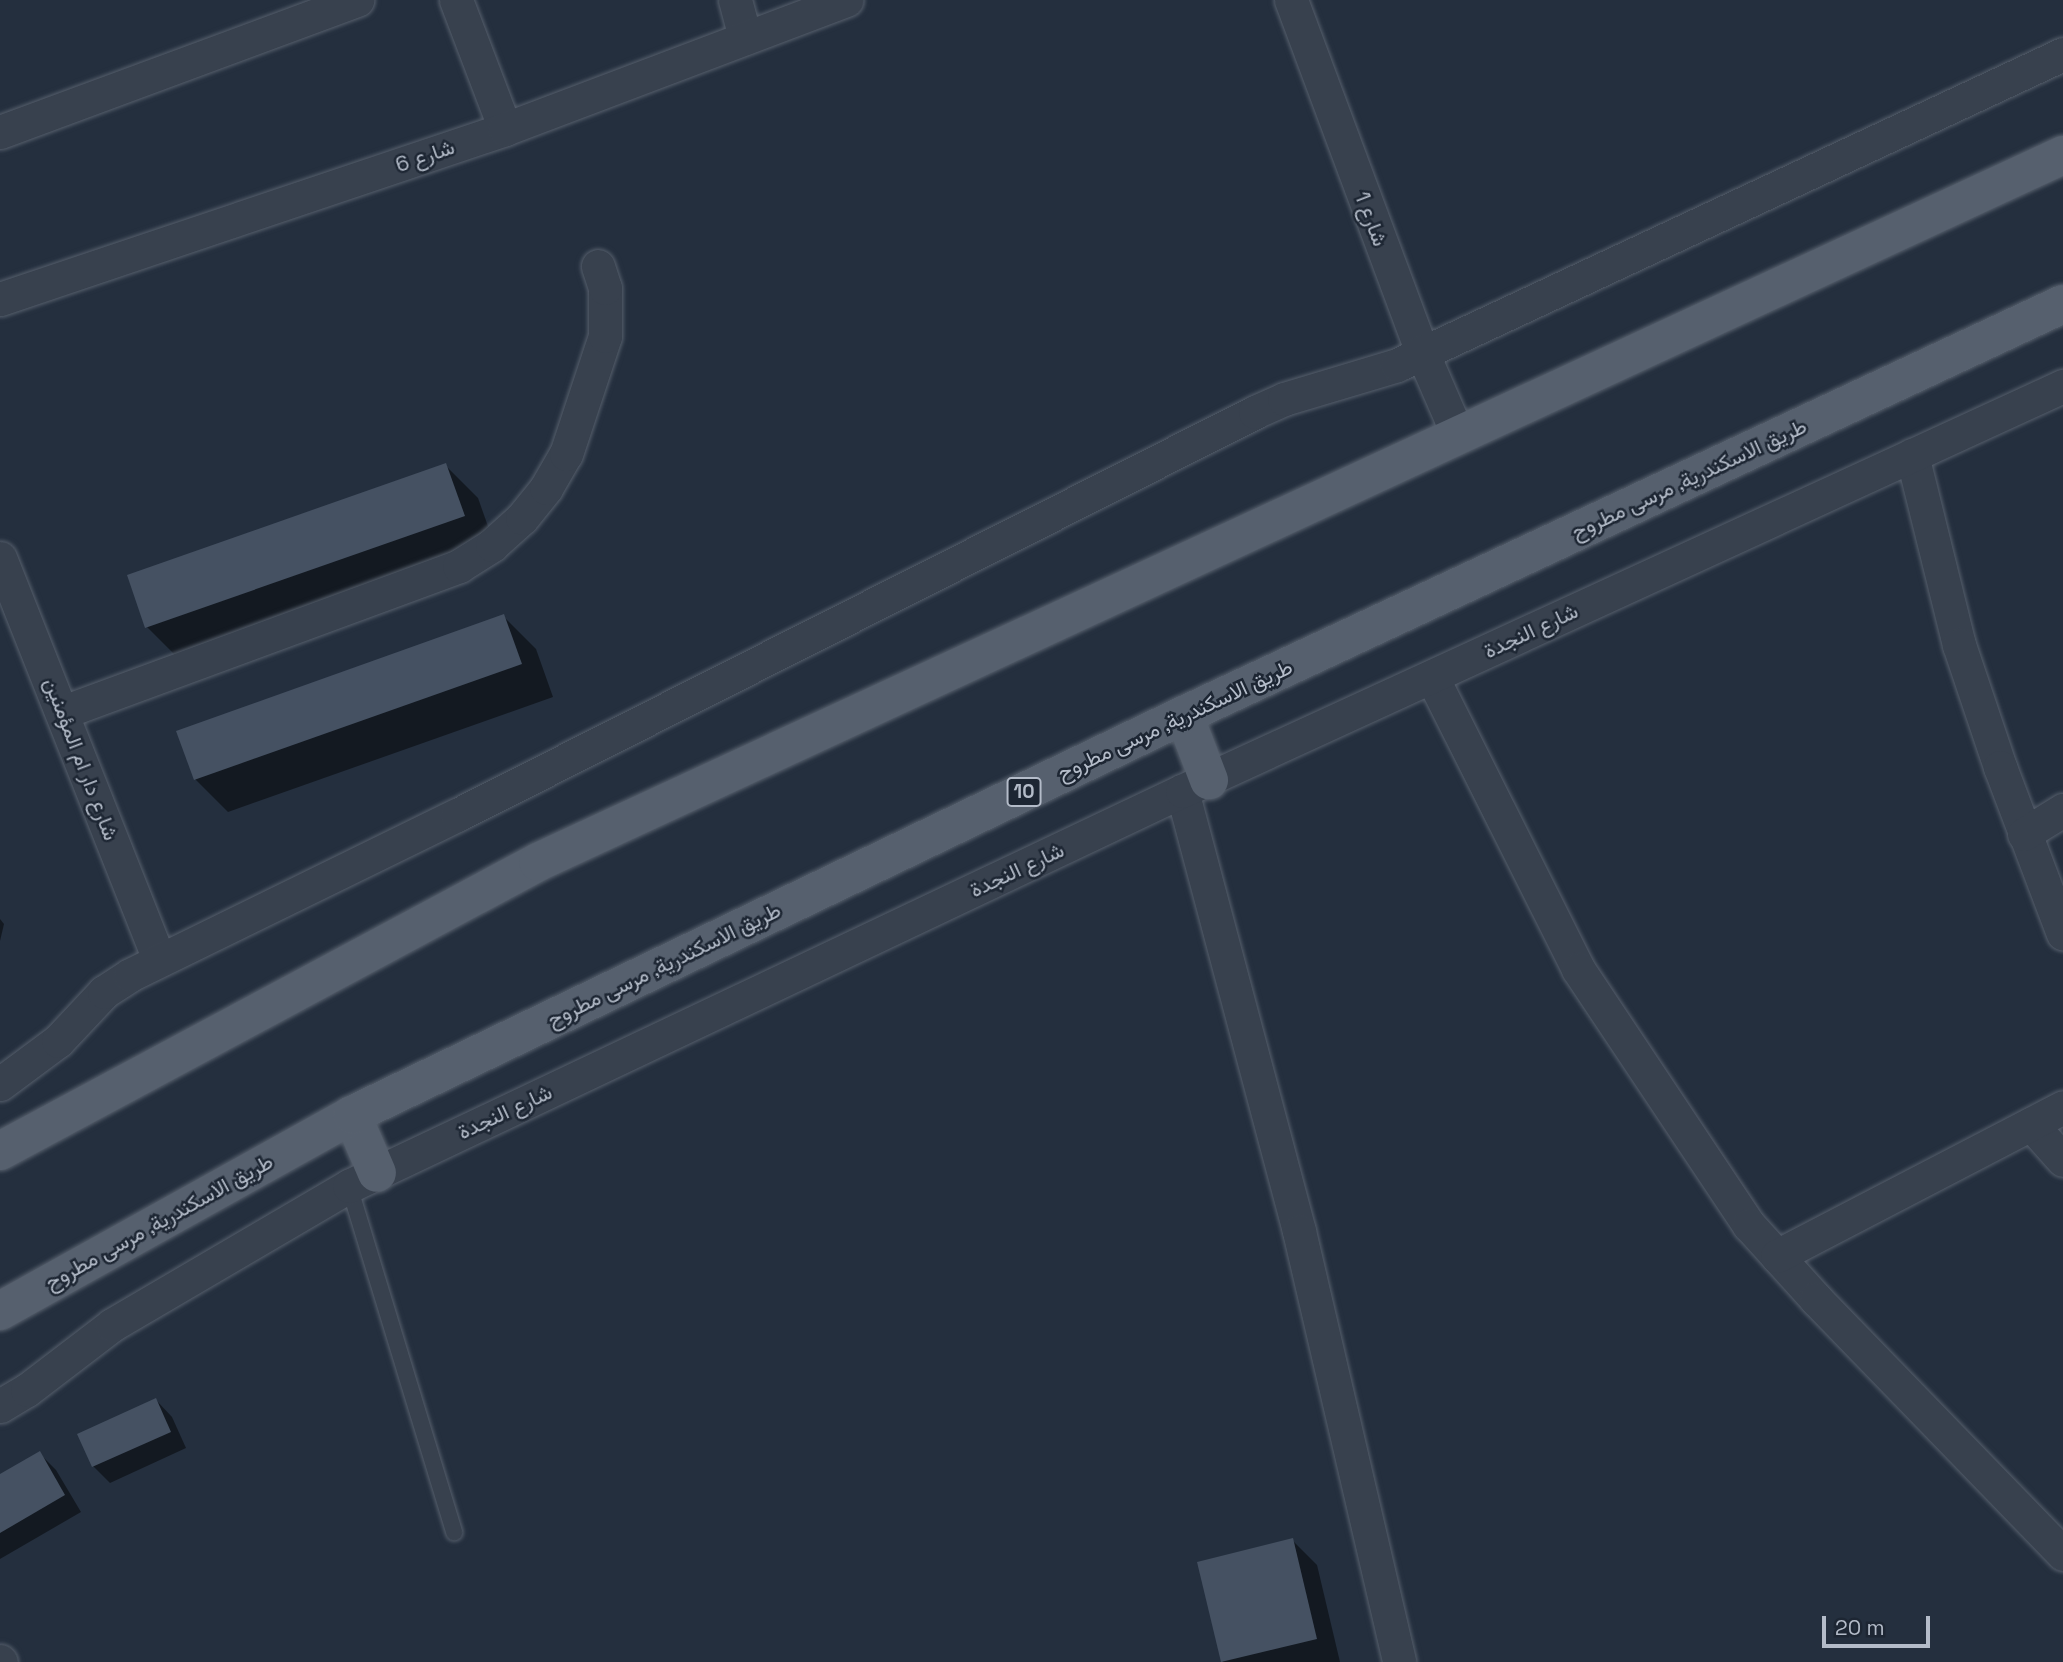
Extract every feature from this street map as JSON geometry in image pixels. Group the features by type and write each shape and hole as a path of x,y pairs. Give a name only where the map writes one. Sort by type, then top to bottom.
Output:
{"main road":[{"path":"11,1137 538,862 2063,155"},
{"name":"طريق الاسكندرية, مرسى مطروح","path":"0,1311 352,1115 1184,715 2063,304"},
{"path":"1184,715 1196,785"},
{"path":"352,1115 363,1179"}],"street":[{"path":"0,132 357,0"},
{"path":"456,0 505,129"},
{"path":"735,0 745,38"},
{"name":"شارع 6","path":"0,299 505,129 846,0"},
{"name":"شارع 1","path":"1291,0 1422,352 1458,435"},
{"path":"0,1084 58,1041 104,992 159,960 457,815 1255,412 1314,389 1371,374 1422,352 2063,54"},
{"path":"63,712 459,566 492,545 522,518 547,488 566,454 605,336 605,288 598,265"},
{"name":"شارع النجدة","path":"0,1406 27,1390 112,1325 363,1179 1196,785 2063,386"},
{"path":"1912,456 1959,645 2024,834 2063,934"},
{"name":"شارع دار ام المؤمنين","path":"0,558 159,960"},
{"path":"1432,677 1578,969 1749,1225 2063,1554"},
{"path":"1196,785 1399,1662"},
{"path":"2024,834 2063,810"},
{"path":"1777,1256 2063,1107"},
{"path":"2031,1124 2063,1160"}],"lane":[{"path":"363,1179 454,1532"}],"building":[{"path":"446,463 465,516 145,628 127,575"},
{"path":"504,614 522,664 194,780 176,731"},
{"path":"156,1398 171,1432 92,1467 77,1434"},
{"path":"40,1451 65,1495 0,1533 0,1474"},
{"path":"1293,1538 1317,1639 1221,1662 1197,1562"}]}
